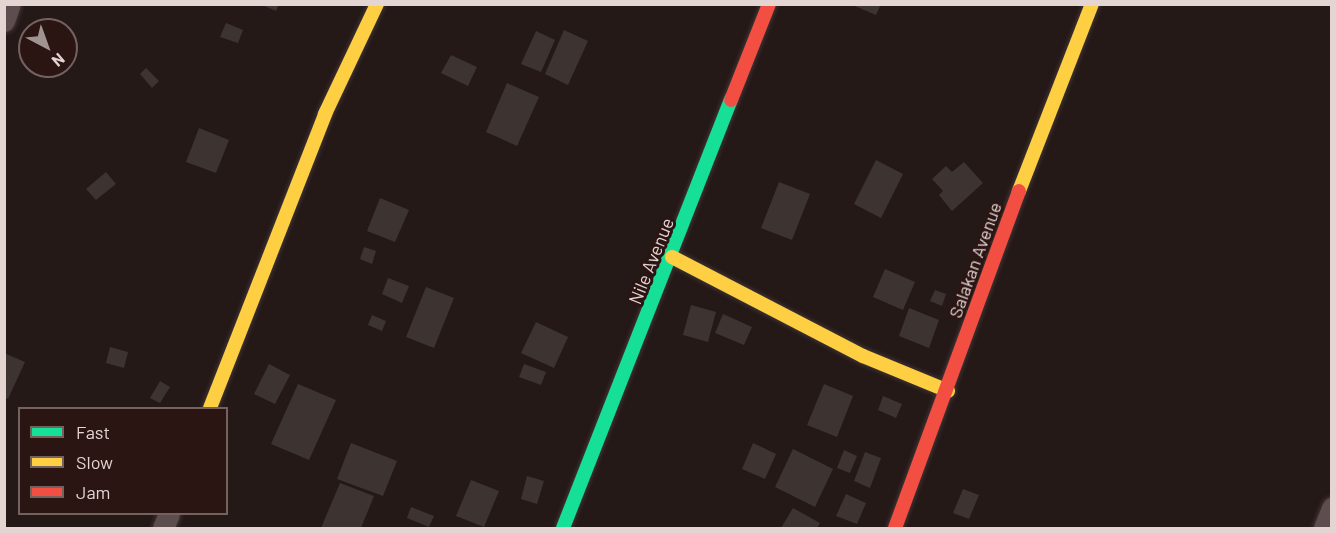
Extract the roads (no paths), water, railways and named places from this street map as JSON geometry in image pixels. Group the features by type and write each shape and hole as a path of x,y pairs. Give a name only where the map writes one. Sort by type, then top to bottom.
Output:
{"street":[{"path":"4,21 10,4"},
{"path":"210,407 325,114 377,4"},
{"name":"Nile Avenue","path":"563,528 672,258 769,4"},
{"name":"Salakan Avenue","path":"895,528 948,391 994,254 1092,4"},
{"path":"672,258 863,357 948,391"},
{"path":"1324,528 1332,508"}]}
